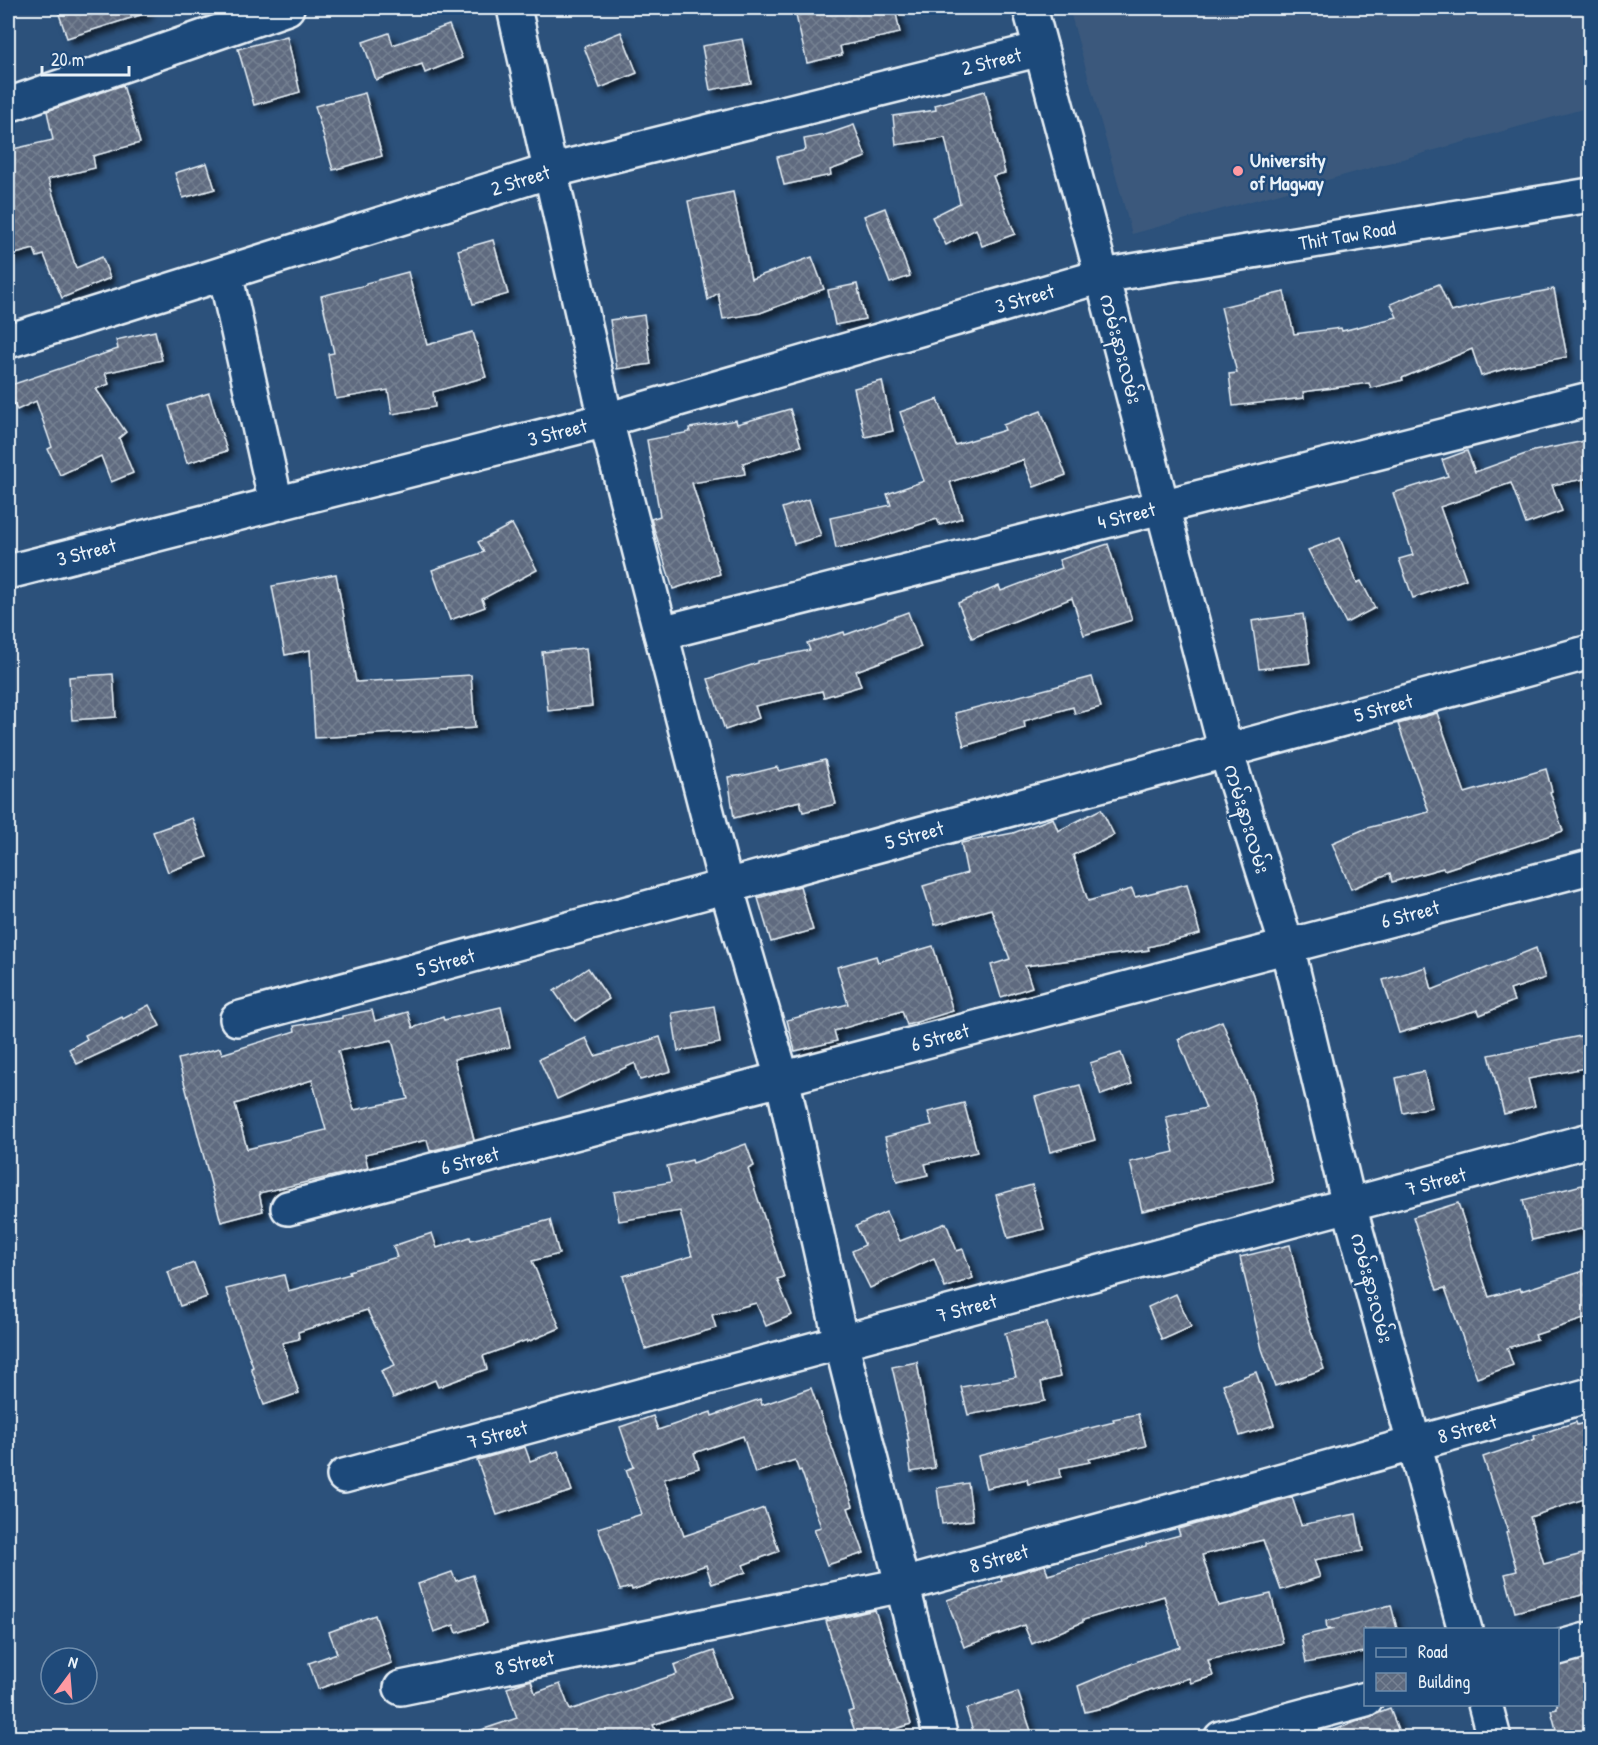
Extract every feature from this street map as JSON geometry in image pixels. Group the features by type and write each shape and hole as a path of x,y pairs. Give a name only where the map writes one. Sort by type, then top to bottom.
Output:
{"street":[{"path":"8,105 280,8"},
{"path":"514,8 606,420 726,886 783,1078 841,1342 941,1737"},
{"name":"ကမ်းနားလမ်း","path":"1030,8 1226,751 1287,946 1349,1205 1465,1628"},
{"name":"2 Street","path":"8,341 550,171 1041,49"},
{"name":"Thit Taw Road","path":"1102,276 1590,195"},
{"path":"225,273 276,503"},
{"name":"3 Street","path":"8,572 606,420 1102,276"},
{"name":"4 Street","path":"661,633 1590,399"},
{"name":"5 Street","path":"237,1019 1590,652"},
{"name":"6 Street","path":"288,1208 1590,867"},
{"name":"7 Street","path":"344,1476 1590,1140"},
{"name":"8 Street","path":"401,1688 903,1585 1590,1395"},
{"path":"1559,1647 1590,1639"},
{"path":"1221,1737 1364,1699"},
{"path":"1486,1706 1494,1737"}],"shaded area":[{"name":"University of Magway","path":"1069,8 1590,8 1590,107 1132,234"}],"building":[{"path":"57,8 146,8 147,13 67,38"},
{"path":"810,8 895,8 900,33 840,46 842,55 807,63 795,11"},
{"path":"449,25 462,58 425,73 422,64 376,80 363,42 389,33 393,45"},
{"path":"621,32 637,73 600,88 584,47"},
{"path":"287,36 300,92 254,105 238,49"},
{"path":"742,39 751,83 710,90 702,46"},
{"path":"123,85 140,143 93,156 95,168 48,179 76,268 102,257 110,278 62,298 44,255 37,257 34,249 8,256 8,150 53,140 47,111"},
{"path":"985,91 1005,173 993,176 1015,234 982,246 976,229 946,245 932,217 960,203 945,138 896,145 893,116 936,110 935,105"},
{"path":"365,93 382,156 333,170 315,106"},
{"path":"854,125 866,157 830,170 831,175 784,185 777,157 806,150 804,139 825,135"},
{"path":"207,163 215,189 183,198 175,173"},
{"path":"733,192 751,279 812,257 824,289 760,313 723,319 718,293 708,300 688,201"},
{"path":"885,208 910,276 890,283 864,216"},
{"path":"493,240 508,294 473,304 458,250"},
{"path":"408,272 427,345 473,332 486,377 433,392 435,407 392,414 388,390 336,399 328,354 334,353 321,296"},
{"path":"857,284 865,319 835,325 828,290"},
{"path":"1439,284 1451,312 1492,301 1554,289 1567,357 1511,367 1481,376 1472,349 1402,378 1403,380 1371,388 1369,383 1303,392 1304,398 1233,406 1229,374 1237,373 1221,307 1284,292 1294,334 1341,328 1342,331 1397,317 1391,304"},
{"path":"644,315 651,364 617,369 610,320"},
{"path":"155,331 162,360 105,373 109,384 96,389 126,432 119,438 133,473 111,482 101,456 60,475 48,449 52,447 36,401 17,410 8,386 118,349 116,340"},
{"path":"882,381 893,431 865,437 854,388"},
{"path":"209,393 227,451 187,463 169,406"},
{"path":"938,399 955,445 1005,430 1003,425 1041,411 1066,475 1034,487 1023,460 950,482 962,518 940,525 937,519 865,542 836,548 830,518 891,505 887,494 924,481 900,412"},
{"path":"790,409 801,446 743,463 745,474 692,483 720,574 673,589 651,519 660,516 647,440 690,432 689,428 736,420 737,424"},
{"path":"1590,440 1590,478 1552,485 1562,511 1526,524 1511,483 1440,507 1466,579 1413,598 1399,559 1413,555 1393,493 1448,476 1442,460 1467,451 1475,472 1534,451"},
{"path":"809,499 821,536 794,544 782,508"},
{"path":"512,524 537,570 482,599 485,607 450,620 432,570 484,552 478,542"},
{"path":"1340,538 1357,583 1361,581 1375,608 1346,623 1308,550"},
{"path":"1108,544 1132,620 1084,635 1072,598 972,638 958,603 999,586 1001,591 1062,568 1059,560"},
{"path":"336,574 356,682 471,675 475,728 315,738 310,650 285,655 272,586"},
{"path":"908,612 921,647 856,671 861,686 824,697 822,691 755,706 759,718 725,730 708,679 758,663 758,661 810,650 807,643 844,632 845,635"},
{"path":"1303,614 1310,663 1259,669 1252,621"},
{"path":"586,648 592,706 548,711 542,652"},
{"path":"113,674 116,717 72,720 69,677"},
{"path":"1092,677 1101,707 1075,714 1073,707 1024,721 1025,728 964,746 955,713"},
{"path":"1437,713 1465,793 1546,769 1552,791 1550,792 1563,831 1444,870 1443,868 1392,882 1390,873 1351,889 1332,843 1367,828 1429,812 1398,724"},
{"path":"825,760 836,804 803,812 800,801 734,818 728,777 777,767 779,771"},
{"path":"1101,809 1114,835 1073,855 1088,901 1132,889 1135,897 1187,884 1200,934 1148,947 1149,950 1025,966 1032,987 1001,997 991,965 1010,959 991,909 935,925 923,886 967,873 961,843 1013,833 1053,818 1058,831"},
{"path":"192,818 207,857 168,872 153,832"},
{"path":"800,886 813,930 771,942 758,898"},
{"path":"933,946 953,1011 907,1025 902,1011 834,1031 837,1041 795,1051 787,1020 848,1004 837,967 876,956 878,962"},
{"path":"1536,948 1545,978 1510,990 1514,1001 1480,1015 1478,1010 1399,1033 1383,980 1426,967 1432,990"},
{"path":"588,968 609,999 575,1021 554,991"},
{"path":"149,1005 160,1026 77,1064 69,1049 87,1039 85,1035"},
{"path":"714,1006 720,1043 678,1051 672,1013"},
{"path":"501,1007 510,1047 454,1059 474,1140 430,1151 427,1140 365,1154 368,1168 259,1193 263,1211 221,1222 178,1059 220,1048 222,1054 295,1031 294,1026 342,1018 342,1016 372,1010 375,1021 408,1012 413,1028 443,1017 444,1020","holes":["392,1040 408,1099 354,1110 338,1051","312,1080 326,1130 247,1149 235,1104"]},
{"path":"1222,1021 1252,1096 1273,1181 1142,1211 1130,1162 1174,1152 1166,1117 1206,1108 1178,1039"},
{"path":"1590,1034 1590,1067 1528,1079 1535,1106 1504,1114 1489,1055"},
{"path":"660,1037 671,1071 640,1080 635,1063 557,1099 539,1059 586,1038 595,1056"},
{"path":"1121,1053 1132,1084 1101,1095 1090,1063"},
{"path":"1424,1071 1432,1107 1403,1113 1396,1078"},
{"path":"1080,1085 1095,1140 1050,1152 1035,1097"},
{"path":"964,1103 977,1152 925,1164 928,1175 897,1182 885,1137 932,1125 928,1112"},
{"path":"746,1144 754,1166 748,1169 784,1277 777,1279 792,1315 766,1326 756,1303 712,1315 716,1328 645,1349 623,1276 692,1256 680,1211 619,1221 614,1192 671,1182 667,1166 692,1160 693,1163"},
{"path":"1590,1183 1590,1227 1532,1240 1523,1200"},
{"path":"1032,1185 1044,1229 1008,1238 996,1195"},
{"path":"1458,1203 1489,1297 1520,1288 1521,1291 1590,1269 1590,1317 1535,1335 1537,1339 1507,1348 1513,1365 1477,1378 1445,1288 1437,1290 1413,1217"},
{"path":"886,1212 900,1241 946,1223 957,1251 963,1249 973,1278 945,1288 934,1258 870,1288 852,1251 865,1245 856,1226"},
{"path":"550,1220 559,1254 532,1261 560,1328 527,1342 527,1340 483,1356 487,1369 438,1387 435,1380 393,1398 381,1371 395,1365 367,1310 298,1332 299,1339 282,1343 299,1393 264,1405 226,1289 284,1275 288,1291 350,1274 349,1271 397,1257 393,1246 432,1233 437,1248 470,1237 471,1240"},
{"path":"1290,1245 1307,1319 1324,1369 1275,1386 1262,1349 1240,1257"},
{"path":"194,1263 207,1297 180,1306 168,1272"},
{"path":"1176,1294 1191,1327 1162,1340 1148,1307"},
{"path":"1047,1323 1060,1377 1041,1382 1045,1401 968,1415 961,1387 1016,1377 1005,1333"},
{"path":"917,1362 935,1468 911,1472 907,1440 909,1440 892,1367"},
{"path":"1256,1372 1274,1425 1240,1436 1223,1384"},
{"path":"811,1388 853,1506 848,1508 864,1553 827,1565 814,1529 821,1527 801,1470 799,1471 795,1460 755,1473 743,1436 694,1453 699,1468 664,1479 684,1536 764,1508 779,1551 743,1565 746,1572 712,1584 706,1565 632,1590 631,1587 620,1590 598,1528 642,1514 626,1470 634,1467 620,1427 653,1416 658,1430 711,1412 712,1416 760,1399 762,1405"},
{"path":"1138,1414 1146,1446 1060,1468 1061,1477 1028,1484 1027,1479 986,1488 978,1456"},
{"path":"1590,1421 1590,1497 1530,1517 1544,1564 1590,1552 1590,1593 1515,1612 1505,1574 1517,1571 1506,1533 1508,1532 1483,1457 1535,1439 1534,1436 1576,1422 1577,1425"},
{"path":"525,1447 530,1461 558,1451 572,1491 497,1515 477,1460"},
{"path":"968,1483 973,1520 942,1524 937,1488"},
{"path":"1292,1497 1301,1525 1356,1514 1363,1551 1314,1560 1320,1577 1281,1590 1263,1540 1202,1555 1218,1606 1271,1594 1283,1643 1208,1660 1213,1676 1191,1683 1189,1678 1152,1689 1110,1706 1085,1712 1078,1686 1143,1659 1180,1647 1164,1596 1083,1620 1083,1622 1032,1644 1024,1625 964,1647 947,1600 1002,1581 1001,1578 1004,1576 1045,1565 1048,1575 1180,1535 1178,1529"},
{"path":"452,1572 456,1581 473,1575 487,1623 457,1633 454,1625 434,1632 418,1584"},
{"path":"1391,1605 1397,1628 1364,1628 1364,1652 1306,1663 1301,1636 1334,1629 1327,1629 1326,1621"},
{"path":"875,1610 911,1724 870,1737 857,1737 848,1712 854,1710 826,1621"},
{"path":"375,1615 392,1663 318,1689 309,1663 337,1653 329,1632"},
{"path":"714,1651 731,1698 653,1725 658,1737 473,1737 472,1733 517,1718 507,1688 531,1680 535,1693 560,1684 570,1710 677,1674 674,1665"},
{"path":"1590,1658 1590,1737 1558,1737 1551,1710 1559,1706 1559,1666"},
{"path":"1018,1692 1033,1737 975,1737 966,1709"},
{"path":"1390,1709 1401,1737 1322,1737 1321,1735"}],"place":[{"name":"University of Magway","path":"1238,171"}]}
